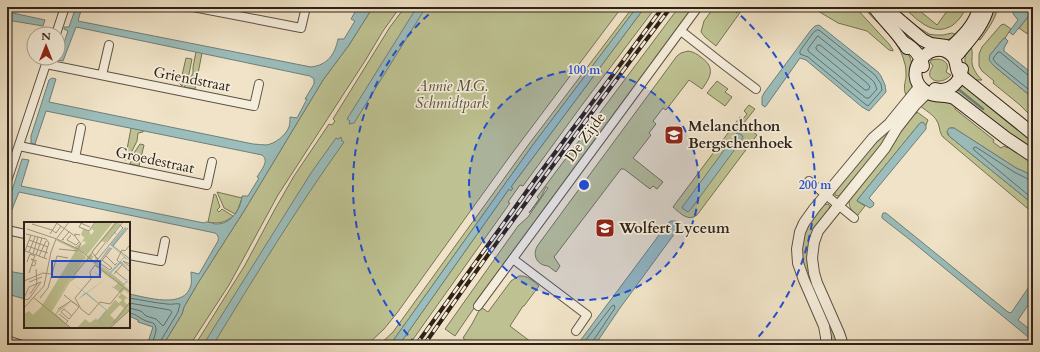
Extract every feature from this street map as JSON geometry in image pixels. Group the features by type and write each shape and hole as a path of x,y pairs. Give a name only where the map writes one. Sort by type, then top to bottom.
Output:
{"main road":[{"path":"874,7 919,61"},
{"path":"882,7 923,40 943,45 952,51 962,63 961,76 955,84 948,89 926,89"},
{"path":"952,51 974,21 979,7"},
{"path":"988,7 980,27 952,51 935,50 927,54 919,61 916,68 916,74 926,89 937,96 951,97 957,100 1006,138 1033,156"},
{"path":"961,76 1033,134"}],"street":[{"path":"59,26 65,7"},
{"path":"193,7 301,28 306,7"},
{"name":"De Zijde","path":"478,306 698,7"},
{"path":"681,31 756,88"},
{"path":"102,75 109,45"},
{"path":"7,181 45,66"},
{"name":"Griendstraat","path":"66,66 102,75 254,106 259,84"},
{"path":"826,345 824,326 799,268 797,257 800,232 804,223 814,210 873,138 926,89"},
{"path":"843,345 837,327 817,284 812,266 814,242 818,231 885,148 897,128 926,89"},
{"path":"75,158 81,128"},
{"name":"Groedestraat","path":"19,146 207,185 212,162"},
{"path":"809,181 854,218"},
{"path":"7,230 24,234"},
{"path":"130,255 161,261 165,241"},
{"path":"513,259 587,315 576,331"},
{"path":"7,340 22,345"}],"green space":[{"path":"373,7 400,7 278,195 229,285 190,345 163,345 182,314 184,307 198,283 244,211 323,80 349,45"},
{"name":"Annie M.G. Schmidtpark","path":"405,7 622,7 510,156 397,313 384,329 367,345 195,345 245,265 294,176 329,124 332,125 335,121 333,119 390,27"},
{"path":"633,7 637,7 532,146 390,345 379,345 393,332 529,144"},
{"path":"645,7 656,7 523,186 520,185 508,202 510,203 409,345 399,345 509,189 511,190 511,187"},
{"path":"679,7 695,7 485,292 455,336 445,329 518,226 528,217 548,188 546,187 540,199 529,213 539,199 537,197"},
{"path":"714,7 744,7 716,46 701,32 704,21"},
{"path":"819,7 855,7 889,44 893,51 889,50 867,31 838,23 818,11"},
{"path":"863,7 865,7 910,57 913,83 911,90 906,95 904,88 906,69 902,54 887,32"},
{"path":"887,7 894,7 929,34 943,35 952,33 958,35 945,41 927,39"},
{"path":"903,7 915,7 937,25 950,7 966,7 961,17 953,25 939,29 926,25"},
{"path":"990,7 998,7 997,12 980,40 978,39"},
{"path":"1033,11 1033,35 1026,33 1019,28"},
{"path":"1004,24 1011,29 990,55 994,66 1033,98 1033,118 1020,105 993,83 994,81 982,71 979,66 979,54 982,47 1001,25"},
{"path":"970,45 972,50 973,67 982,80 976,80 975,82 965,64 967,50"},
{"path":"688,51 699,55 709,66 710,73 707,81 702,89 689,80 666,110 663,108 653,121 656,124 649,133 651,135 633,158 663,182 657,189 653,186 650,189 624,169 621,169 554,257 560,266 556,272 548,266 541,264 535,255 538,245 677,56"},
{"path":"196,52 202,53 195,89 184,87 193,73"},
{"path":"186,58 192,59 189,74 182,86 180,84"},
{"path":"931,60 943,60 946,63 946,72 951,75 942,81 934,80 930,75 930,71 933,66 930,62"},
{"path":"717,81 728,89 725,92 732,97 725,106 707,93"},
{"path":"961,83 1012,124 1033,138 1033,152 950,92"},
{"path":"931,99 957,104 955,109 994,140 993,142 1001,148 1004,146 1007,148 1009,146 1033,158 1033,177 1016,168 954,128 950,128 947,133 1033,204 1033,213 943,137 936,119 919,105"},
{"path":"749,105 755,109 743,124 757,135 697,215 690,218 684,216 673,207 740,117 743,119 747,114 744,111"},
{"path":"913,112 916,114 917,112 928,120 926,125 924,123 920,123 858,199 857,201 865,206 857,216 851,209 849,201"},
{"path":"890,127 891,132 842,195 835,195 837,185"},
{"path":"131,128 144,130 143,132 138,133 137,141 128,160 125,160"},
{"path":"140,144 144,145 139,166 130,164 132,156"},
{"path":"217,192 242,198 235,214 224,208"},
{"path":"214,194 216,195 220,207 217,210 219,212 222,209 233,216 224,222 208,222"},
{"path":"828,204 830,206 829,209 810,247 840,345 828,345 800,259 806,226 823,205"},
{"path":"519,276 527,277 539,286 523,306 510,326 535,345 472,345 463,338 481,307 488,312 511,281"}],"water":[{"path":"76,7 82,7 78,21 311,67 322,64 330,58 333,54 338,39 344,39 355,21 351,19 358,7 373,7 349,45 323,80 244,211 198,283 184,307 182,314 163,345 147,345 153,327 138,322 138,320 130,316 130,294 155,299 173,300 187,293 191,285 191,272 199,274 218,241 218,235 215,233 19,192 7,222 7,206 22,159 29,160 21,186 204,223 221,224 230,219 237,211 240,206 242,196 248,196 259,178 257,177 264,166 264,157 262,155 46,111 35,144 31,143 31,136 49,80 52,78 56,79 49,102 253,144 266,145 280,139 289,127 290,117 297,118 307,99 305,99 314,84 314,79 310,76 76,27 66,53 66,37 68,31 66,30 66,27 69,27"},
{"path":"417,7 426,7 354,123 349,124 350,121 347,119"},
{"path":"637,7 645,7 511,187 513,188 511,191 509,189 399,345 390,345 532,146"},
{"path":"1010,7 1033,7 1033,11 1013,35 1009,32 1018,20"},
{"path":"7,12 45,20 43,26 7,20"},
{"path":"819,25 881,76 886,92 869,111 862,107 806,60 800,58 766,106 765,107 762,105 762,97 764,93 811,30 815,26"},
{"path":"1005,38 1008,41 1004,51 1033,74 1033,98 994,66 989,60 990,55"},
{"path":"922,122 926,125 926,129 869,198 874,203 873,206 870,208 857,201 920,123"},
{"path":"949,128 954,128 1016,168 1033,177 1033,204 949,136 947,131"},
{"path":"738,133 743,137 741,141 691,209 688,212 682,208 733,138"},
{"path":"341,137 342,141 344,142 293,217 213,345 203,345 311,173 336,138 338,139"},
{"path":"883,213 886,213 1008,312 1011,313 1033,281 1033,298 1018,320 1033,332 1033,341 882,218"},
{"path":"671,221 676,221 680,224 675,233 595,345 577,345 668,223"},
{"path":"7,271 24,274 24,299 7,294"}],"waterway":[{"path":"958,89 983,109"}],"railway":[{"path":"416,345 537,177 663,7"},
{"path":"424,345 546,175 671,7"}],"place":[{"name":"Melanchthon Bergschenhoek","path":"674,135"},
{"name":"Wolfert Lyceum","path":"605,228"}]}
